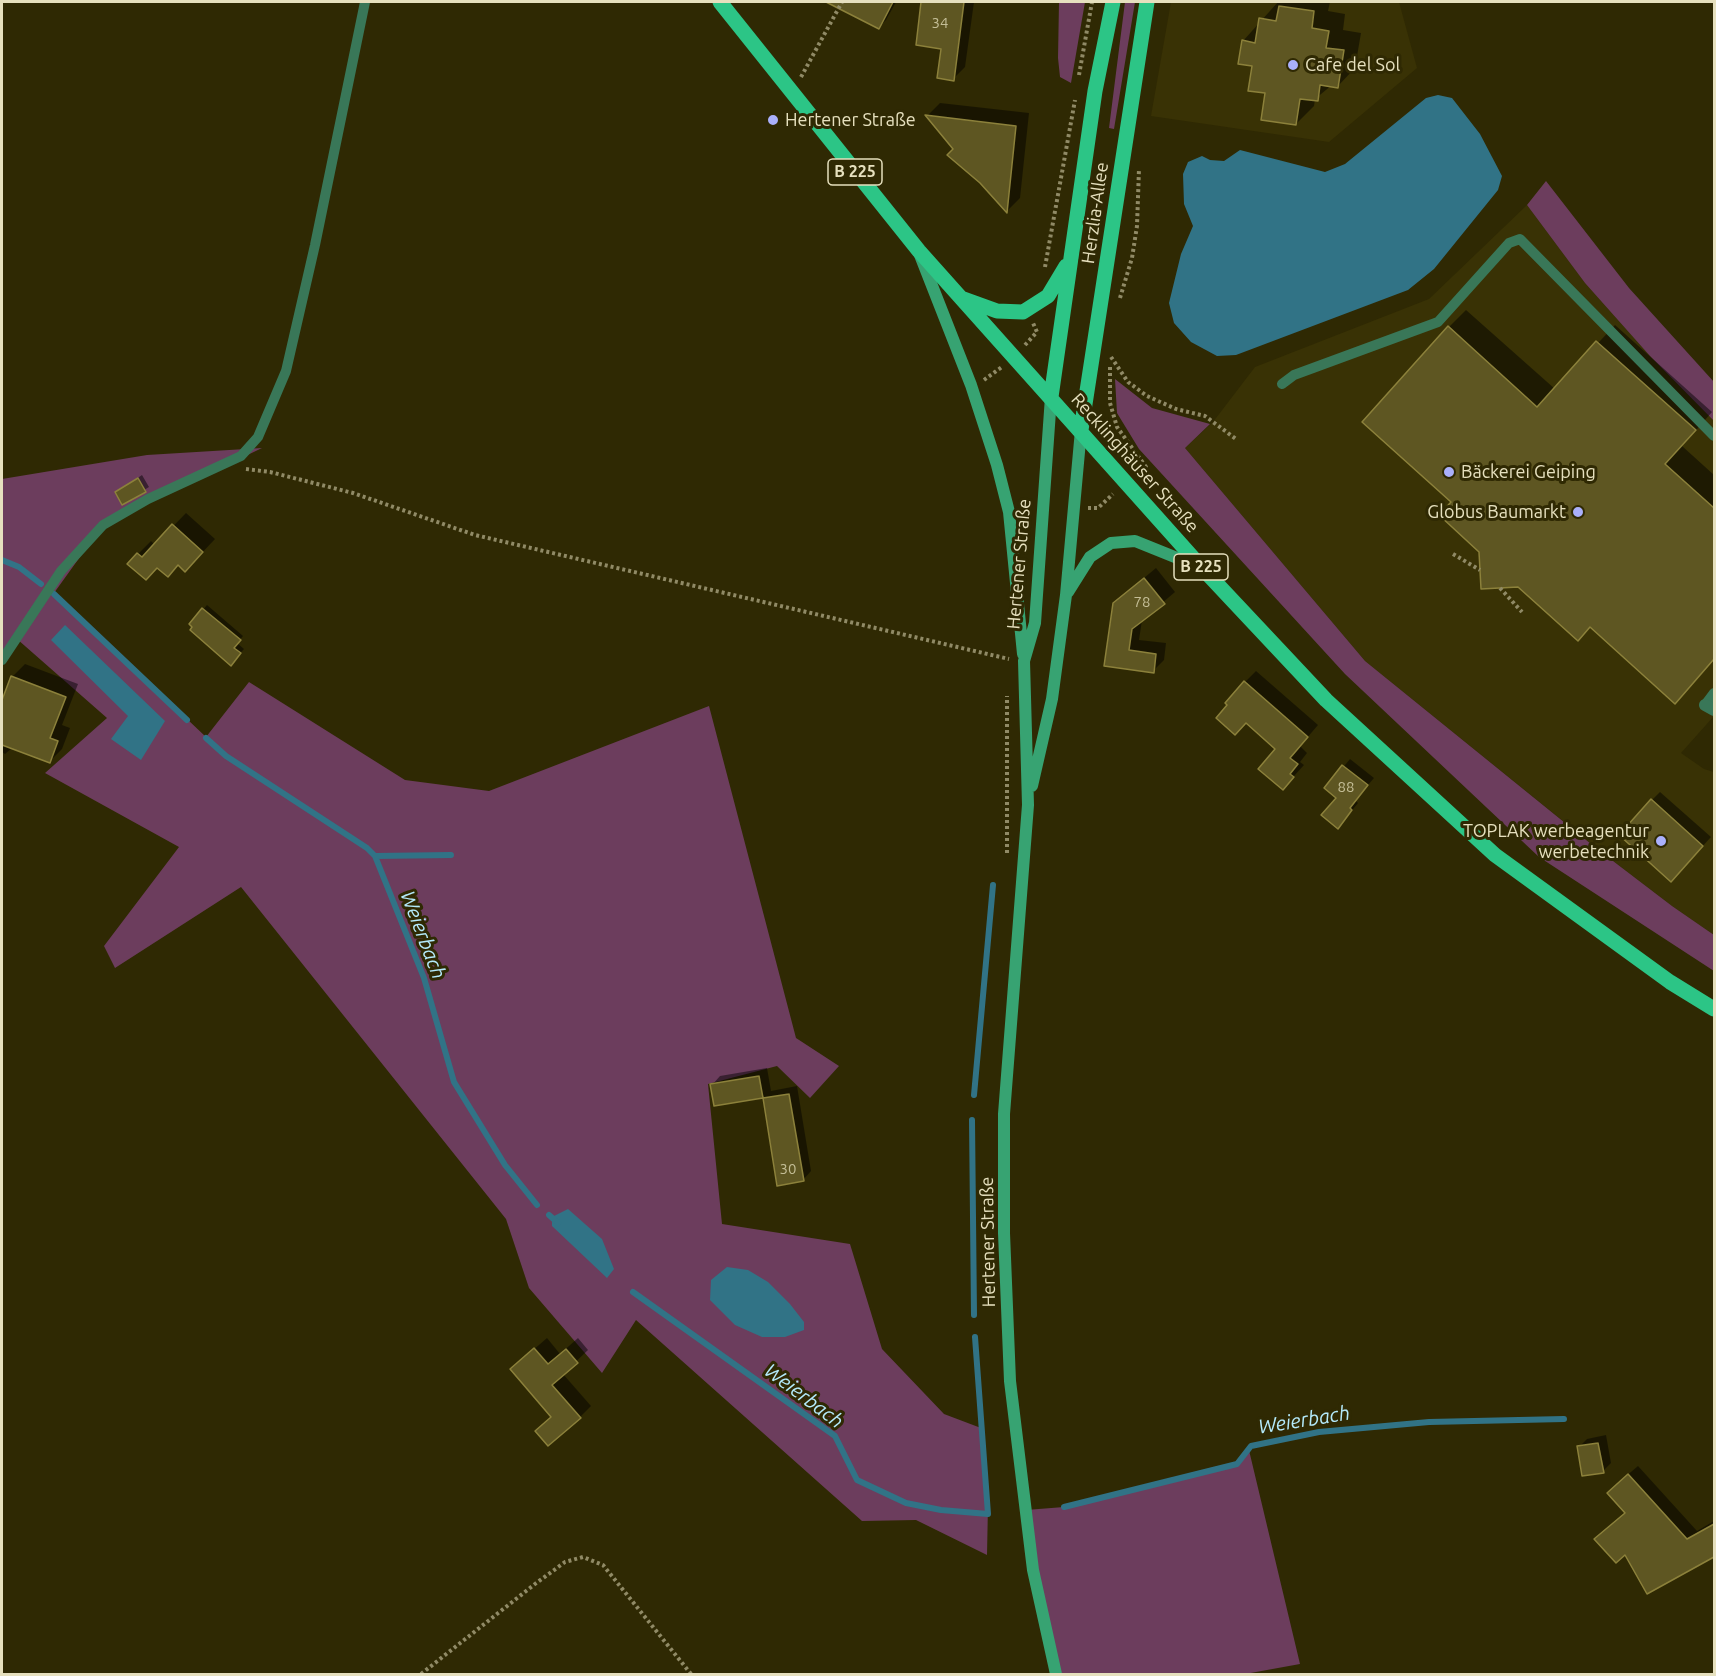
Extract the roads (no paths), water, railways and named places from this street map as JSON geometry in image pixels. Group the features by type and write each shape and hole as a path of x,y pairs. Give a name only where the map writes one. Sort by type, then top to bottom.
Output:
{"main road":[{"name":"Recklinghäuser Straße","path":"720,2 919,252 1081,430 1203,569 1326,700 1495,855 1670,982 1714,1009"},
{"name":"Herzlia-Allee","path":"1051,397 1074,250 1095,91 1113,2"},
{"name":"Herzlia-Allee","path":"1081,430 1147,2"},
{"path":"958,296 998,311 1023,312 1048,296 1061,278 1074,250"},
{"path":"919,252 971,385 998,465 1009,512 1024,661"},
{"name":"Hertener Straße","path":"1051,397 1035,623 1024,661 1028,805 1004,1114 1004,1233 1013,1405 1033,1570 1056,1674"},
{"name":"Hertener Straße","path":"1028,805 1052,699 1066,596 1081,430"},
{"path":"1066,596 1090,557 1111,543 1135,541 1203,569"}],"lane":[{"path":"2,660 61,572 103,525 148,499 242,456 258,437 286,371 318,234 365,2"},
{"path":"1282,384 1293,375 1438,322 1509,243 1521,239 1714,436"},
{"path":"1710,707 1714,693"}],"water":[{"path":"1438,95 1452,98 1480,134 1502,176 1498,190 1434,269 1408,290 1236,355 1217,356 1191,342 1174,323 1169,303 1181,254 1193,226 1184,204 1183,174 1188,162 1202,156 1210,160 1224,161 1240,150 1325,172 1345,164 1426,98"},
{"path":"65,625 165,721 141,760 111,739 128,716 51,640"},
{"path":"568,1209 602,1239 614,1269 607,1278 552,1226 552,1217"},
{"path":"727,1267 748,1270 768,1282 804,1322 804,1330 785,1337 762,1337 735,1325 710,1300 711,1280"}],"waterway":[{"name":"Weierbach","path":"2,560 19,567 41,584"},
{"name":"Weierbach","path":"54,594 187,720"},
{"name":"Weierbach","path":"206,738 226,756 367,848 375,856 424,978 454,1082 505,1165 537,1205"},
{"path":"375,856 451,855"},
{"path":"974,1095 993,885"},
{"path":"972,1120 974,1315"},
{"name":"Weierbach","path":"549,1215 558,1223"},
{"name":"Weierbach","path":"633,1292 835,1436 857,1480 906,1503 941,1510 988,1514 975,1337"},
{"name":"Weierbach","path":"1064,1507 1237,1464 1251,1446 1319,1432 1429,1422 1564,1419"}],"place":[{"name":"Cafe del Sol","path":"1293,65"},
{"name":"Hertener Straße","path":"773,120"},
{"name":"Bäckerei Geiping","path":"1449,472"},
{"name":"Globus Baumarkt","path":"1578,512"},
{"name":"TOPLAK werbeagentur werbetechnik","path":"1661,841"}]}
